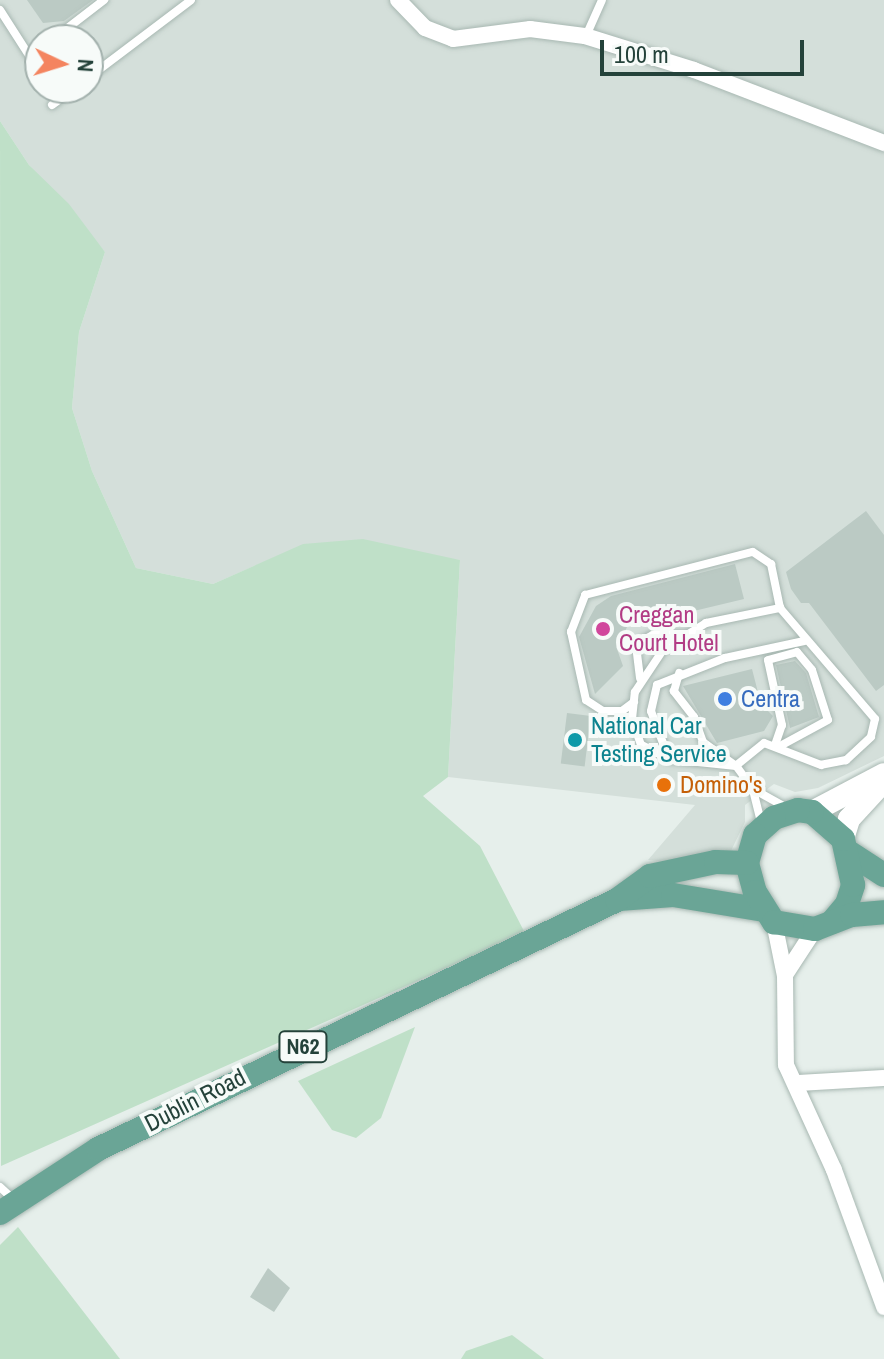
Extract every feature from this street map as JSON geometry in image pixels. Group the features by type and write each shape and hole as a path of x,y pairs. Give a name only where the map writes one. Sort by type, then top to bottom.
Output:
{"main road":[{"path":"769,916 747,863 750,844 762,826 884,774"},
{"path":"823,925 843,910 853,885 845,845 849,819 884,781"},
{"path":"803,811 884,875"},
{"name":"Dublin Road","path":"6,1200 233,1080 617,900 650,876 716,862 747,863"},
{"name":"Dublin Road","path":"617,900 673,895 769,916"},
{"name":"N62","path":"769,916 823,925 884,912"}],"street":[{"path":"398,0 425,28 453,39 530,29 585,36 694,70 883,139"},
{"path":"769,916 785,976 786,1065 798,1083 884,1307"},
{"path":"785,976 823,925"},
{"path":"798,1083 884,1078"}],"lane":[{"path":"73,24 104,0"},
{"path":"104,66 191,0"},
{"path":"585,36 602,0"},
{"path":"0,10 24,48"},
{"path":"634,702 622,711 603,711 586,700 571,632 585,595 753,552 771,564 780,608 804,641 875,719 871,737 846,760 821,765 764,743 736,766 669,759 641,745 632,719 634,702 640,681 663,650 706,623 780,608"},
{"path":"640,681 636,644 653,635 684,635"},
{"path":"669,759 658,737 651,700 657,685 679,673 791,640 804,641"},
{"path":"797,652 812,670 828,720 778,746 782,725 768,660 797,652"},
{"path":"679,673 674,691 694,717 703,742 736,766 753,789 762,826"},
{"path":"753,789 803,811"}],"shaded area":[{"path":"0,0 884,0 884,756 818,788 795,792 774,784 745,805 745,822 729,855 677,863 648,860 695,805 448,777 460,560 303,545 213,584 136,568 92,471 72,408 79,332 105,252 29,165 0,121"}],"green space":[{"path":"0,121 29,165 69,204 105,252 79,332 72,408 92,471 136,568 213,584 303,544 363,539 460,560 448,777 423,796 480,846 525,933 1,1166"},
{"path":"415,1027 381,1118 356,1138 332,1130 298,1081"},
{"path":"18,1227 120,1359 0,1359 0,1245"},
{"path":"512,1335 544,1359 461,1359 466,1351"}],"building":[{"path":"27,0 93,0 64,21 43,23"},
{"path":"866,511 884,535 884,685 876,691 809,603 801,603 791,589 786,572"},
{"name":"Creggan Court Hotel","path":"735,564 744,599 627,627 617,649 623,666 595,694 579,637 596,606 611,596"},
{"path":"795,661 806,673 819,717 790,728 776,665"},
{"path":"752,669 761,704 773,716 764,731 717,743 683,686"},
{"name":"National Car Testing Service","path":"567,713 591,716 585,767 561,764"},
{"path":"268,1268 290,1288 274,1312 250,1297"}],"place":[{"name":"Creggan Court Hotel","path":"603,629"},
{"name":"Centra","path":"725,699"},
{"name":"National Car Testing Service","path":"575,740"},
{"name":"Domino's","path":"664,785"}]}
